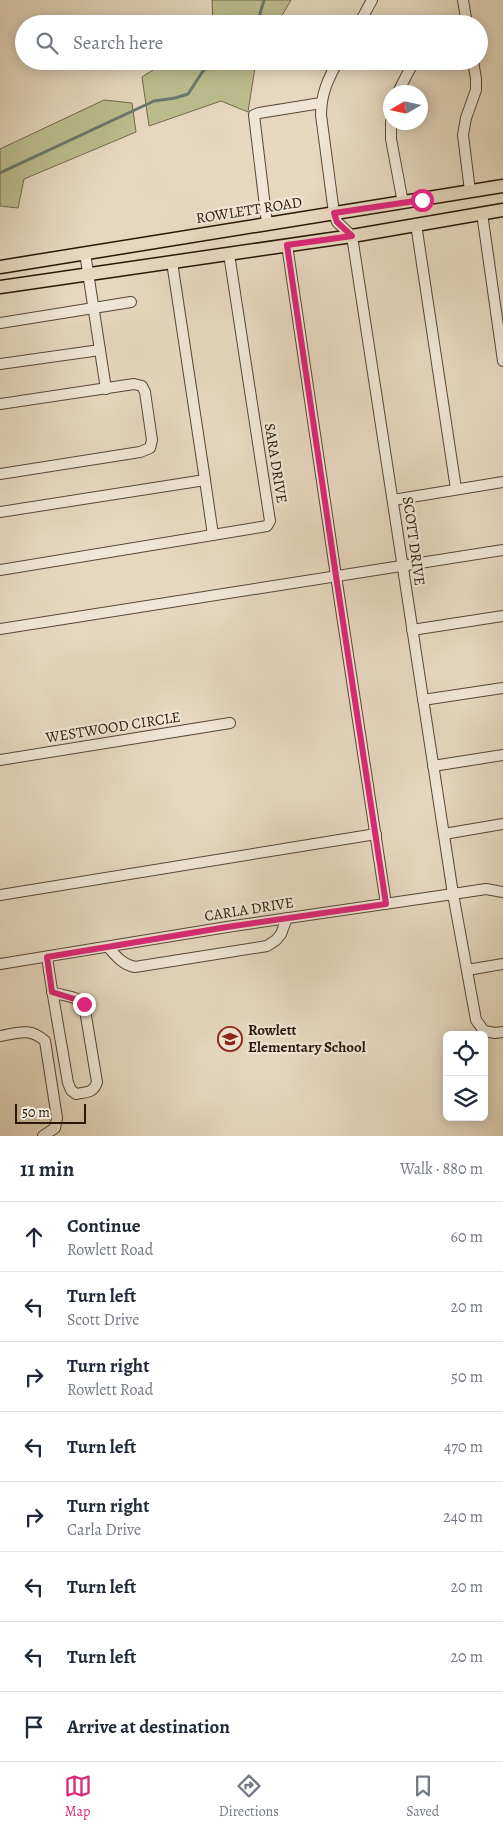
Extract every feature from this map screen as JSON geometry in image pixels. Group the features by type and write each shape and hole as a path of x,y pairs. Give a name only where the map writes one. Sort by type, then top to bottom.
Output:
{"main road":[{"name":"ROWLETT ROAD","path":"0,267 503,186"},
{"path":"0,287 352,236 503,210"},
{"path":"156,241 166,263"}],"street":[{"path":"363,15 372,0"},
{"path":"463,0 464,15"},
{"path":"333,70 327,80 321,115 334,213 337,222 352,236"},
{"path":"402,85 409,70"},
{"path":"470,191 463,135 466,118 476,90 475,70"},
{"path":"267,223 254,116 259,113 322,103"},
{"path":"391,130 403,203"},
{"path":"482,213 503,361"},
{"path":"416,224 456,489"},
{"name":"SCOTT DRIVE","path":"352,236 453,894 476,1020 484,1031 503,1032"},
{"path":"287,245 386,904"},
{"path":"85,253 106,389"},
{"name":"SARA DRIVE","path":"0,570 267,526 270,521 229,254"},
{"path":"166,263 213,535"},
{"path":"0,323 131,302"},
{"path":"0,364 100,350"},
{"path":"0,404 134,384 142,386 145,392 152,440 150,448 140,452 0,474"},
{"path":"0,512 205,480"},
{"path":"393,500 503,482"},
{"path":"0,629 503,550"},
{"path":"412,630 503,616"},
{"path":"423,700 503,688"},
{"name":"WESTWOOD CIRCLE","path":"0,760 230,723"},
{"path":"434,766 503,755"},
{"path":"444,834 503,824"},
{"path":"0,895 376,834"},
{"name":"CARLA DRIVE","path":"0,964 287,918 486,889 503,892"},
{"path":"108,947 122,962 128,966 135,967 245,950 267,946 276,940 281,934 287,918"},
{"path":"47,957 52,992 68,1083 71,1090 76,1094 92,1091 97,1082 84,1004 81,1001 52,992"},
{"path":"467,970 503,964"},
{"path":"0,1036 28,1032 37,1034 45,1041 57,1118 55,1128 43,1136"}],"green space":[{"path":"212,0 291,0 282,15 213,15"},
{"path":"153,70 255,70 248,112 221,101 149,126 142,77"},
{"path":"104,100 132,103 136,132 24,179 18,208 0,206 0,149"}],"waterway":[{"path":"260,15 264,0"},
{"path":"0,173 154,101 188,94 204,70"}],"place":[{"name":"Rowlett Elementary School","path":"230,1039"}],"route":[{"path":"84,1004 81,1001 52,992 47,957 227,927 386,904 287,245 352,236 337,222 334,213 422,200"}]}
